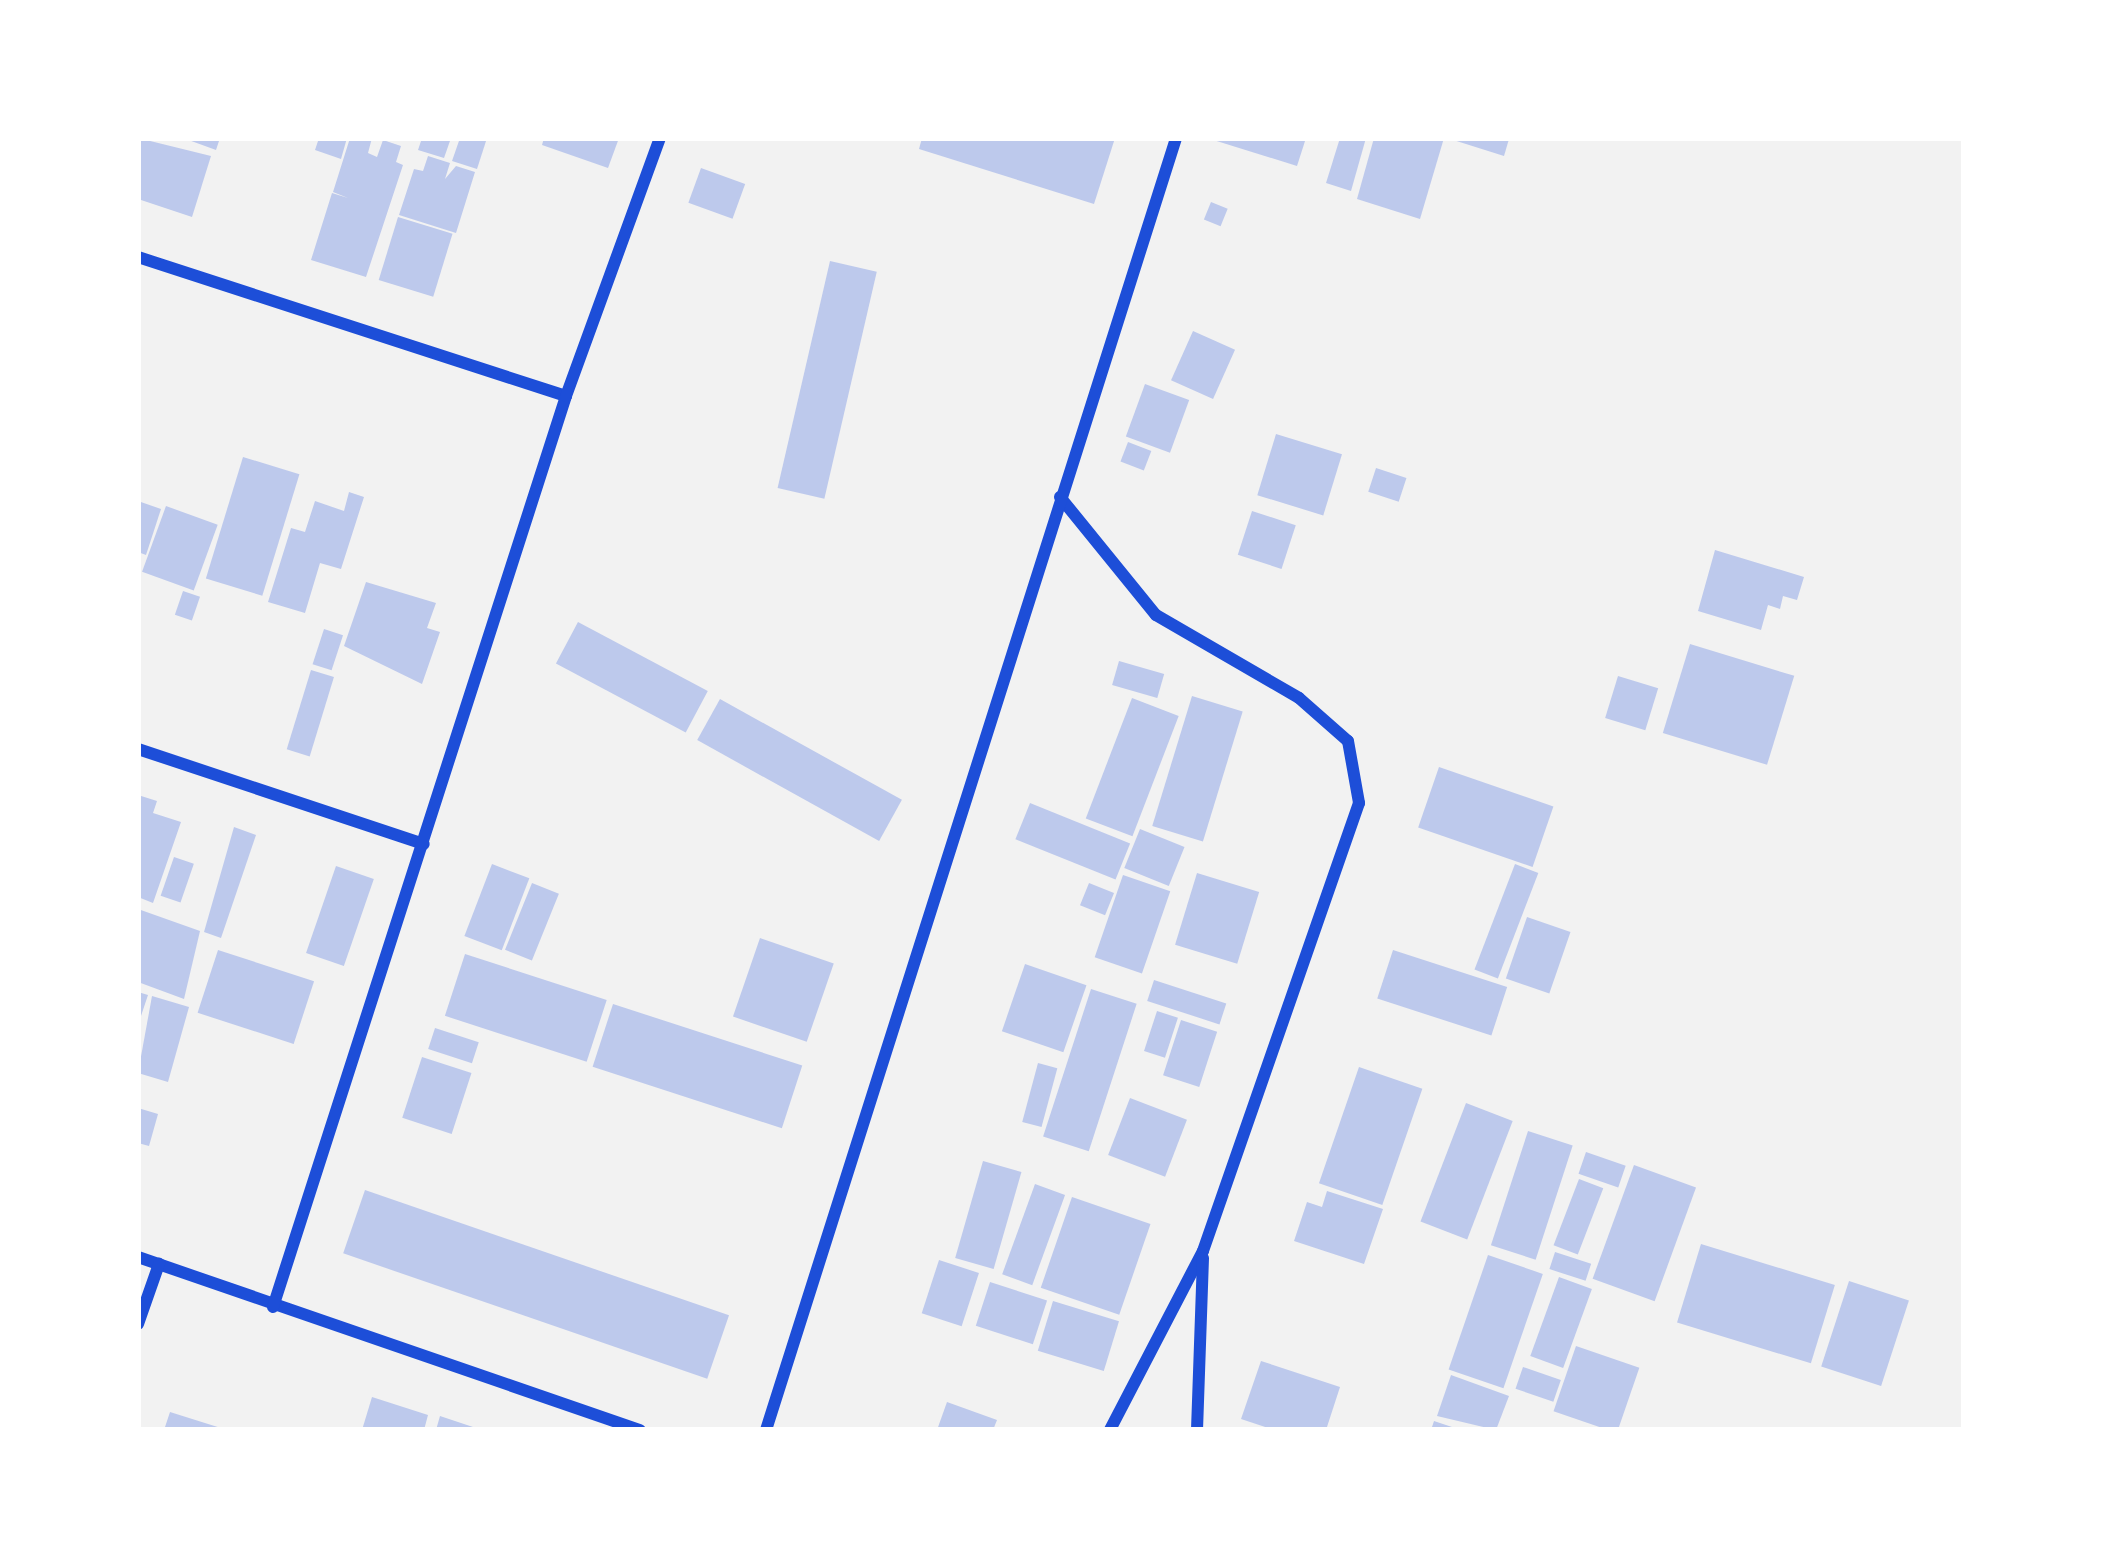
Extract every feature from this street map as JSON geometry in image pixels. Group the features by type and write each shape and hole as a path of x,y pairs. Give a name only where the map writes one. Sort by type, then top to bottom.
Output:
{"street":[{"path":"273,1307 566,396 660,138"},
{"path":"766,1430 1176,138"},
{"path":"138,257 566,396"},
{"path":"1060,497 1156,615 1299,698 1348,741 1359,803 1203,1251 1110,1430"},
{"path":"138,749 424,844"},
{"path":"1197,1430 1203,1251"},
{"path":"138,1257 640,1430"},
{"path":"138,1324 159,1264"}],"building":[{"path":"138,138 211,156 192,217 138,199"},
{"path":"183,138 220,138 216,150"},
{"path":"319,138 347,138 341,159 315,150"},
{"path":"350,138 372,138 368,153 377,157 383,140 401,146 396,162 403,165 366,277 311,260 332,193 348,198 333,192"},
{"path":"422,138 451,138 444,158 418,150"},
{"path":"460,138 487,138 477,169 452,161"},
{"path":"544,138 619,138 608,168 542,145"},
{"path":"922,138 1115,138 1094,204 919,149"},
{"path":"1207,138 1306,138 1297,166"},
{"path":"1340,138 1366,138 1351,191 1326,183"},
{"path":"1374,138 1444,138 1420,219 1357,199"},
{"path":"1447,138 1506,138 1509,139 1504,156"},
{"path":"428,156 450,163 445,179 456,166 475,172 456,233 399,215 414,169 423,171"},
{"path":"701,168 745,184 733,219 688,203"},
{"path":"1211,202 1228,209 1221,226 1204,220"},
{"path":"398,217 453,234 433,297 379,280"},
{"path":"830,261 877,272 824,499 778,488"},
{"path":"1193,331 1235,350 1213,399 1171,380"},
{"path":"1145,384 1189,400 1170,453 1126,437"},
{"path":"1276,434 1342,454 1323,515 1257,495"},
{"path":"1128,442 1151,451 1144,471 1120,462"},
{"path":"243,457 299,474 262,596 206,578"},
{"path":"1376,468 1406,478 1399,502 1368,492"},
{"path":"349,492 364,497 341,569 320,563 305,613 268,602 291,528 305,532 315,501 344,511"},
{"path":"138,501 161,509 146,555 138,552"},
{"path":"166,506 218,525 194,591 142,572"},
{"path":"1252,511 1296,525 1282,569 1238,555"},
{"path":"1715,550 1804,577 1797,600 1783,596 1780,609 1768,605 1761,630 1698,611"},
{"path":"366,582 436,603 427,628 440,632 422,684 344,646"},
{"path":"183,591 200,597 192,620 175,615"},
{"path":"578,622 708,691 686,733 556,663"},
{"path":"324,629 343,635 332,670 313,664"},
{"path":"1690,644 1794,676 1767,765 1663,733"},
{"path":"1119,661 1164,674 1157,698 1112,685"},
{"path":"311,670 334,677 310,756 287,749"},
{"path":"1618,676 1658,688 1645,730 1605,718"},
{"path":"1192,696 1243,711 1203,842 1152,826"},
{"path":"1132,698 1179,716 1132,836 1086,818"},
{"path":"720,699 902,800 879,841 697,740"},
{"path":"1439,767 1553,806 1533,867 1418,828"},
{"path":"138,795 157,801 153,813 181,822 153,903 138,897"},
{"path":"1030,803 1130,843 1116,880 1015,839"},
{"path":"234,827 256,835 221,938 204,932"},
{"path":"1140,829 1185,847 1169,886 1124,868"},
{"path":"174,857 194,864 181,903 161,896"},
{"path":"492,864 529,878 502,950 464,936"},
{"path":"1515,864 1538,873 1498,978 1475,969"},
{"path":"336,866 374,879 344,966 306,953"},
{"path":"1197,873 1259,892 1237,964 1175,945"},
{"path":"1123,875 1170,891 1142,974 1095,957"},
{"path":"532,883 559,894 532,961 505,950"},
{"path":"1089,883 1114,893 1105,915 1080,905"},
{"path":"138,909 200,931 184,999 138,982"},
{"path":"1527,917 1570,932 1549,993 1506,978"},
{"path":"760,938 834,963 807,1042 733,1016"},
{"path":"218,950 314,981 294,1044 198,1013"},
{"path":"1393,950 1507,987 1491,1036 1377,999"},
{"path":"465,954 607,1000 587,1062 445,1016"},
{"path":"1025,964 1086,985 1063,1052 1002,1031"},
{"path":"1154,980 1226,1003 1219,1024 1147,1001"},
{"path":"1091,989 1137,1004 1089,1151 1043,1136"},
{"path":"138,992 148,995 139,1022 138,1022"},
{"path":"152,996 189,1007 168,1082 138,1073"},
{"path":"613,1004 802,1065 782,1128 593,1067"},
{"path":"1157,1011 1178,1018 1165,1058 1144,1051"},
{"path":"1181,1020 1217,1032 1199,1087 1163,1075"},
{"path":"435,1028 479,1042 472,1063 428,1049"},
{"path":"422,1057 471,1073 452,1134 402,1118"},
{"path":"1038,1063 1057,1068 1042,1127 1022,1122"},
{"path":"1359,1067 1422,1089 1382,1205 1319,1183"},
{"path":"1130,1098 1187,1120 1165,1177 1108,1155"},
{"path":"1466,1103 1513,1121 1467,1239 1420,1222"},
{"path":"138,1108 158,1114 149,1146 138,1143"},
{"path":"1528,1131 1573,1146 1536,1260 1491,1245"},
{"path":"1586,1152 1626,1166 1618,1187 1579,1174"},
{"path":"983,1161 1021,1172 994,1269 955,1258"},
{"path":"1634,1165 1696,1188 1655,1301 1593,1279"},
{"path":"1579,1179 1603,1188 1578,1255 1554,1245"},
{"path":"1035,1184 1065,1195 1032,1285 1002,1274"},
{"path":"365,1190 729,1315 707,1379 343,1253"},
{"path":"1327,1191 1383,1209 1364,1264 1294,1241 1307,1202 1322,1207"},
{"path":"1072,1197 1150,1224 1119,1315 1041,1288"},
{"path":"1701,1244 1835,1285 1811,1363 1677,1322"},
{"path":"1555,1252 1591,1264 1586,1281 1549,1269"},
{"path":"1488,1255 1543,1274 1503,1388 1449,1369"},
{"path":"939,1260 979,1273 962,1326 922,1313"},
{"path":"1559,1277 1592,1289 1563,1368 1530,1356"},
{"path":"1849,1281 1909,1300 1881,1386 1821,1367"},
{"path":"990,1282 1047,1301 1033,1344 976,1326"},
{"path":"1053,1301 1119,1321 1104,1371 1038,1351"},
{"path":"1576,1346 1639,1368 1618,1430 1554,1411"},
{"path":"1261,1361 1340,1387 1326,1430 1274,1430 1241,1419"},
{"path":"1523,1367 1561,1380 1553,1402 1516,1389"},
{"path":"1451,1375 1509,1396 1496,1430 1437,1416"},
{"path":"372,1397 428,1415 424,1430 362,1430"},
{"path":"947,1402 997,1420 993,1430 937,1430"},
{"path":"170,1412 224,1429 164,1430"},
{"path":"440,1416 479,1429 479,1430 436,1430"},
{"path":"1434,1421 1458,1429 1458,1430 1431,1430"}]}
